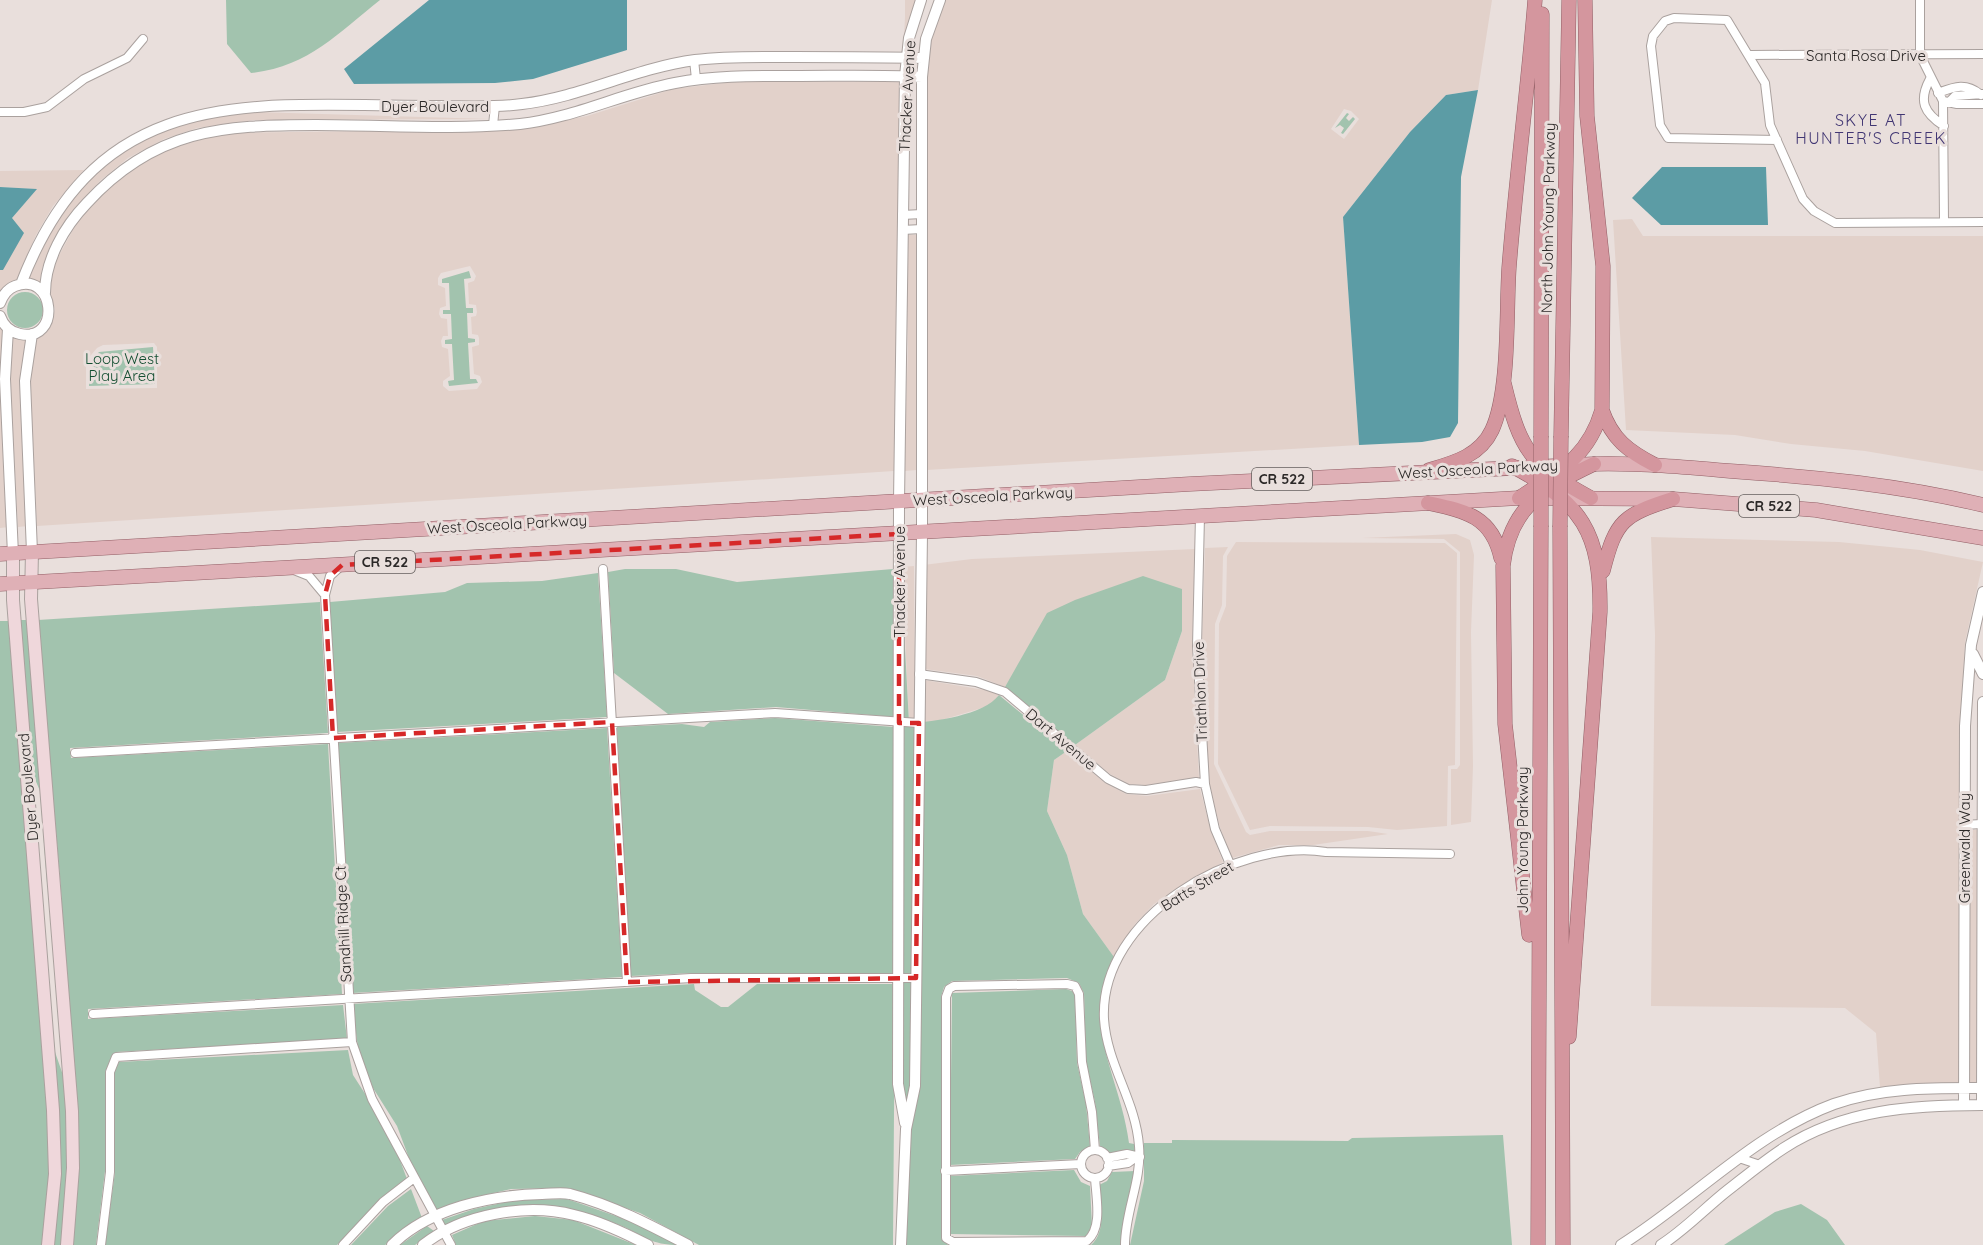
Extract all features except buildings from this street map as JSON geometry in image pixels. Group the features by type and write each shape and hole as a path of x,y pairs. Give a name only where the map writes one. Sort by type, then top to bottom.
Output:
{"highway":[{"path":"1429,470 1461,460 1484,442 1495,420 1503,378 1509,267 1535,0"},
{"name":"North John Young Parkway","path":"1541,436 1542,0"},
{"name":"North John Young Parkway","path":"1561,1132 1560,527 1569,0"},
{"path":"1537,975 1530,942 1505,724 1503,566 1509,533 1534,498 1570,464 1596,430 1602,410 1603,266 1587,116 1585,0"},
{"path":"1503,378 1520,439 1588,531 1598,556 1601,582"},
{"path":"1602,410 1614,436 1632,453 1655,465"},
{"name":"John Young Parkway","path":"1538,1245 1537,975 1541,436"},
{"path":"1519,498 1594,464"},
{"path":"1512,466 1591,498"},
{"path":"1563,1245 1561,1132 1601,582 1610,545 1622,522 1642,509 1673,499"},
{"path":"1428,503 1460,510 1484,524 1498,545 1503,566"}],"main road":[{"name":"West Osceola Parkway","path":"7,554 1429,470 1570,464 1655,465 1836,479 1941,495 1983,505"},
{"name":"West Osceola Parkway","path":"6,584 1519,498 1673,499 1816,510 1983,538"},
{"name":"Dyer Boulevard","path":"32,552 32,582 69,1076 73,1168 67,1245"},
{"name":"Dyer Boulevard","path":"7,554 6,584 27,774 55,1163 48,1245"},
{"path":"27,774 35,791 42,884 55,893"},
{"path":"38,912 51,935 59,1052 69,1076"}],"street":[{"name":"Thacker Avenue","path":"906,1129 898,1084 902,215 906,58 909,38 921,0"},
{"name":"Thacker Avenue","path":"901,1245 906,1129 915,1086 922,533 922,76 926,39 939,0"},
{"path":"1920,0 1920,55 1930,79 1944,98 1957,104 1982,98 1974,89 1956,86 1944,98 1944,222"},
{"path":"1777,140 1675,140 1663,133 1660,125 1651,46 1653,36 1665,21 1674,18 1727,20 1765,83 1768,117 1803,199 1824,219 1835,223 1983,222"},
{"path":"0,112 24,112 47,107 84,80 128,58 143,39"},
{"name":"Santa Rosa Drive","path":"1750,55 1983,54"},
{"name":"Dyer Boulevard","path":"21,284 40,237 57,208 84,177 122,147 153,130 193,115 256,106 495,106 565,97 639,72 694,60 746,57 923,58"},
{"path":"694,60 696,80"},
{"name":"Dyer Boulevard","path":"32,552 25,381 32,334 47,322 51,308 45,293 46,270 77,213 104,185 130,163 166,144 207,131 254,125 493,125 562,117 645,90 696,80 732,76 922,76"},
{"path":"1930,79 1923,97 1924,106 1929,116 1944,126"},
{"path":"493,125 495,106"},
{"path":"902,215 922,214"},
{"path":"902,230 922,229"},
{"path":"1,299 13,286 21,284 38,287 45,293"},
{"path":"0,316 8,329 15,334 32,334"},
{"name":"Dyer Boulevard","path":"7,554 5,379 8,329"},
{"name":"Triathlon Drive","path":"1200,516 1197,646 1204,784 1215,829 1230,864"},
{"path":"325,595 330,576 342,565"},
{"path":"288,568 309,576 325,595"},
{"path":"603,569 627,982"},
{"name":"Greenwald Way","path":"1965,1105 1965,726 1971,645 1983,592"},
{"name":"Sandhill Ridge Ct","path":"325,595 347,999 352,1042 372,1099 451,1245"},
{"path":"1971,645 1977,667 1983,674"},
{"name":"Dart Avenue","path":"919,674 976,682 1005,692 1108,779 1128,789 1146,790 1196,783 1204,784"},
{"name":"Greenwald Way","path":"1983,702 1981,824 1983,1105"},
{"path":"75,753 776,713 919,723"},
{"path":"1964,825 1981,824"},
{"path":"899,838 917,838"},
{"name":"Batts Street","path":"1125,1245 1138,1180 1138,1133 1133,1114 1112,1063 1106,1039 1105,1005 1112,972 1123,949 1157,908 1230,864 1280,850 1450,854"},
{"path":"93,1014 690,978 916,978"},
{"path":"1095,1178 1097,1227 1093,1236 1087,1241 953,1242 946,1238 946,997 949,989 954,986 1067,984 1075,986 1079,994 1082,1062 1092,1112 1095,1150 1108,1162"},
{"path":"101,1245 110,1172 110,1072 116,1057 352,1042"},
{"path":"1622,1245 1659,1221 1739,1158 1782,1128 1834,1104 1887,1091 1982,1088"},
{"path":"1661,1245 1679,1233 1716,1199 1785,1147 1851,1118 1887,1109 1983,1105"},
{"path":"1095,1150 1085,1154 1081,1164 1083,1172 1095,1178"},
{"path":"1108,1162 1127,1154 1137,1158"},
{"path":"1739,1158 1760,1165"},
{"path":"1095,1178 1105,1173 1108,1162"},
{"path":"945,1171 1081,1164"},
{"path":"343,1245 383,1202 414,1178"},
{"path":"392,1245 437,1216 473,1203 515,1194 567,1193 638,1218 688,1245"},
{"path":"423,1245 445,1232 483,1216 536,1210 574,1215 622,1232 648,1245"}],"highlighted area":[{"path":"899,534 899,723 919,723 916,978 627,982 612,722 333,738 325,595 330,576 342,565"}],"shaded area":[{"path":"905,0 916,0 904,37 905,17"},
{"path":"945,0 1492,0 1478,90 1446,95 1410,132 1343,217 1359,445 926,470 927,77 931,41","holes":["1344,109 1351,111 1359,119 1344,139 1331,129"]},
{"path":"732,82 900,82 894,471 37,526 30,381 36,339 51,326 55,309 49,290 50,272 80,217 106,189 133,168 168,149 225,133 520,129 587,116 673,89","holes":["470,266 476,276 474,281 468,283 469,304 476,305 477,312 476,316 471,317 472,334 478,335 479,338 479,345 472,347 474,374 480,376 482,382 477,389 449,391 443,386 443,381 450,376 448,349 442,347 441,341 443,336 448,336 447,319 441,318 439,314 440,308 446,306 445,288 438,285 438,278 441,273","154,343 157,347 157,388 86,389 86,361 97,348 103,345"]},
{"path":"255,112 489,119 254,120 197,128 164,139 128,158 101,180 73,210 57,235 42,268 40,282 28,279 61,212 87,181 124,152 155,135 195,120"},
{"path":"84,170 53,206 36,235 17,279 0,291 0,270 3,270 12,218 36,189 0,187 0,171"},
{"path":"1632,219 1643,236 1983,236 1983,471 1865,451 1791,444 1735,435 1626,430 1613,220"},
{"path":"906,235 917,235 917,470 904,471 908,349"},
{"path":"0,328 3,331 1,380 9,527 0,528"},
{"path":"12,338 26,340 20,381 28,526 18,527 10,379"},
{"path":"1456,534 1470,540 1474,555 1471,632 1473,766 1471,822 1451,825 1451,769 1457,769 1460,765 1460,552 1444,539 1362,538"},
{"path":"1651,537 1839,542 1920,550 1983,562 1965,642 1960,726 1960,1083 1919,1083 1880,1087 1876,1033 1845,1008 1651,1006 1655,635"},
{"path":"1236,542 1445,543 1457,553 1455,765 1448,766 1447,826 1397,830 1368,827 1270,826 1250,830 1218,764 1219,624 1226,606 1227,556"},
{"path":"1228,547 1223,556 1222,605 1215,624 1214,764 1246,832 1250,835 1270,831 1368,831 1388,834 1313,845 1279,845 1232,858 1220,827 1209,784 1202,646 1205,548"},
{"path":"1195,549 1192,646 1199,778 1146,785 1129,784 1110,774 1075,745 1165,680 1182,631 1016,672 1005,687 977,676 924,669 923,565 972,559"},
{"path":"914,566 915,707 924,680 991,691 999,695 992,705 935,722 909,723 902,567"},
{"path":"1067,751 1105,783 1126,794 1147,796 1200,789 1211,831 1223,862 1154,904 1135,924 1114,957 1083,914 1067,855 1047,811 1054,760"},
{"path":"1969,830 1977,830 1977,1082 1969,1082"}],"green space":[{"path":"226,0 380,0 321,47 306,56 271,70 251,73 227,44"},
{"path":"1347,113 1349,114 1346,118 1349,121 1353,117 1355,119 1343,134 1341,133 1344,128 1340,125 1335,128"},
{"path":"469,271 471,278 464,279 466,308 473,308 473,313 467,313 468,338 475,339 475,342 468,343 470,379 476,379 478,383 449,386 448,381 454,380 452,344 445,344 445,340 452,339 451,314 443,314 443,310 450,310 449,283 442,283 442,279"},
{"path":"25,292 38,297 43,310 38,323 25,328 12,323 7,310 12,297"},
{"name":"Loop West Play Area","path":"153,347 155,384 89,386 90,362 99,352"},
{"path":"625,569 676,569 737,582 893,569 894,717 776,707 668,714 614,673 608,572"},
{"path":"598,573 607,717 337,732 330,602 445,592 467,583 542,581"},
{"path":"1143,576 1182,589 1182,631 1165,680 1075,745 1005,687 1047,613 1075,600"},
{"path":"902,592 909,723 945,719 971,712 992,702 999,695 1067,751 1054,760 1047,811 1067,855 1083,914 1114,957 1105,983 1101,1006 1101,1029 1129,1143 1134,1144 1135,1151 1110,1155 1100,1147 1095,1102 1086,1062 1084,993 1079,983 1067,978 952,981 944,987 941,997 941,1238 948,1245 903,1245"},
{"path":"320,602 328,733 70,748 71,758 328,744 342,994 88,1009 88,1019 343,1005 347,1039 116,1052 105,1072 105,1171 96,1245 72,1245 78,1167 61,890 38,620"},
{"path":"19,620 28,620 49,885 47,883 40,791 32,772"},
{"path":"0,621 10,621 48,1111 50,1174 43,1245 0,1245"},
{"path":"775,718 894,727 895,973 693,973 631,976 617,727 682,724 704,727 710,722"},
{"path":"607,728 622,977 352,993 338,743"},
{"path":"44,934 55,1052 64,1078 67,1111 68,1168 62,1245 53,1245"},
{"path":"694,984 695,990 721,1007 728,1007 757,984 895,984 893,1245 699,1245 640,1213 567,1188 511,1189 472,1198 430,1214 397,1126 361,1069 352,1004"},
{"path":"1066,989 1075,995 1077,1063 1086,1104 1090,1146 1080,1152 1075,1159 950,1165 952,993"},
{"path":"348,1050 353,1075 389,1131 407,1179 382,1198 337,1245 105,1245 115,1172 114,1073 119,1062"},
{"path":"1503,1135 1512,1245 1130,1245 1144,1181 1144,1143 1172,1143 1172,1140 1348,1141 1352,1138"},
{"path":"1074,1170 1081,1182 1090,1186 1092,1226 1086,1236 950,1234 950,1176"},
{"path":"1135,1171 1120,1245 1091,1245 1101,1225 1099,1185 1107,1181 1112,1172"},
{"path":"411,1189 422,1218 385,1245 351,1245 388,1206"},
{"path":"567,1199 636,1223 678,1245 654,1242 622,1226 572,1210 537,1206 502,1208 474,1213 446,1226 439,1221 474,1209 516,1200"},
{"path":"1801,1204 1827,1220 1845,1245 1724,1245 1775,1212"},
{"path":"535,1216 573,1220 636,1245 456,1245 452,1235 484,1221"},
{"path":"427,1226 434,1231 415,1245 400,1245"}],"water":[{"path":"429,0 627,0 627,50 533,79 495,83 354,84 344,69"},
{"path":"1478,90 1461,177 1458,423 1450,437 1422,442 1359,445 1343,217 1410,132 1446,95"},
{"path":"1662,167 1766,167 1768,225 1661,225 1632,198"},
{"path":"0,187 37,189 12,218 24,233 3,270 0,270"}],"district":[{"name":"SKYE AT HUNTER'S CREEK","path":"1871,129"}]}
